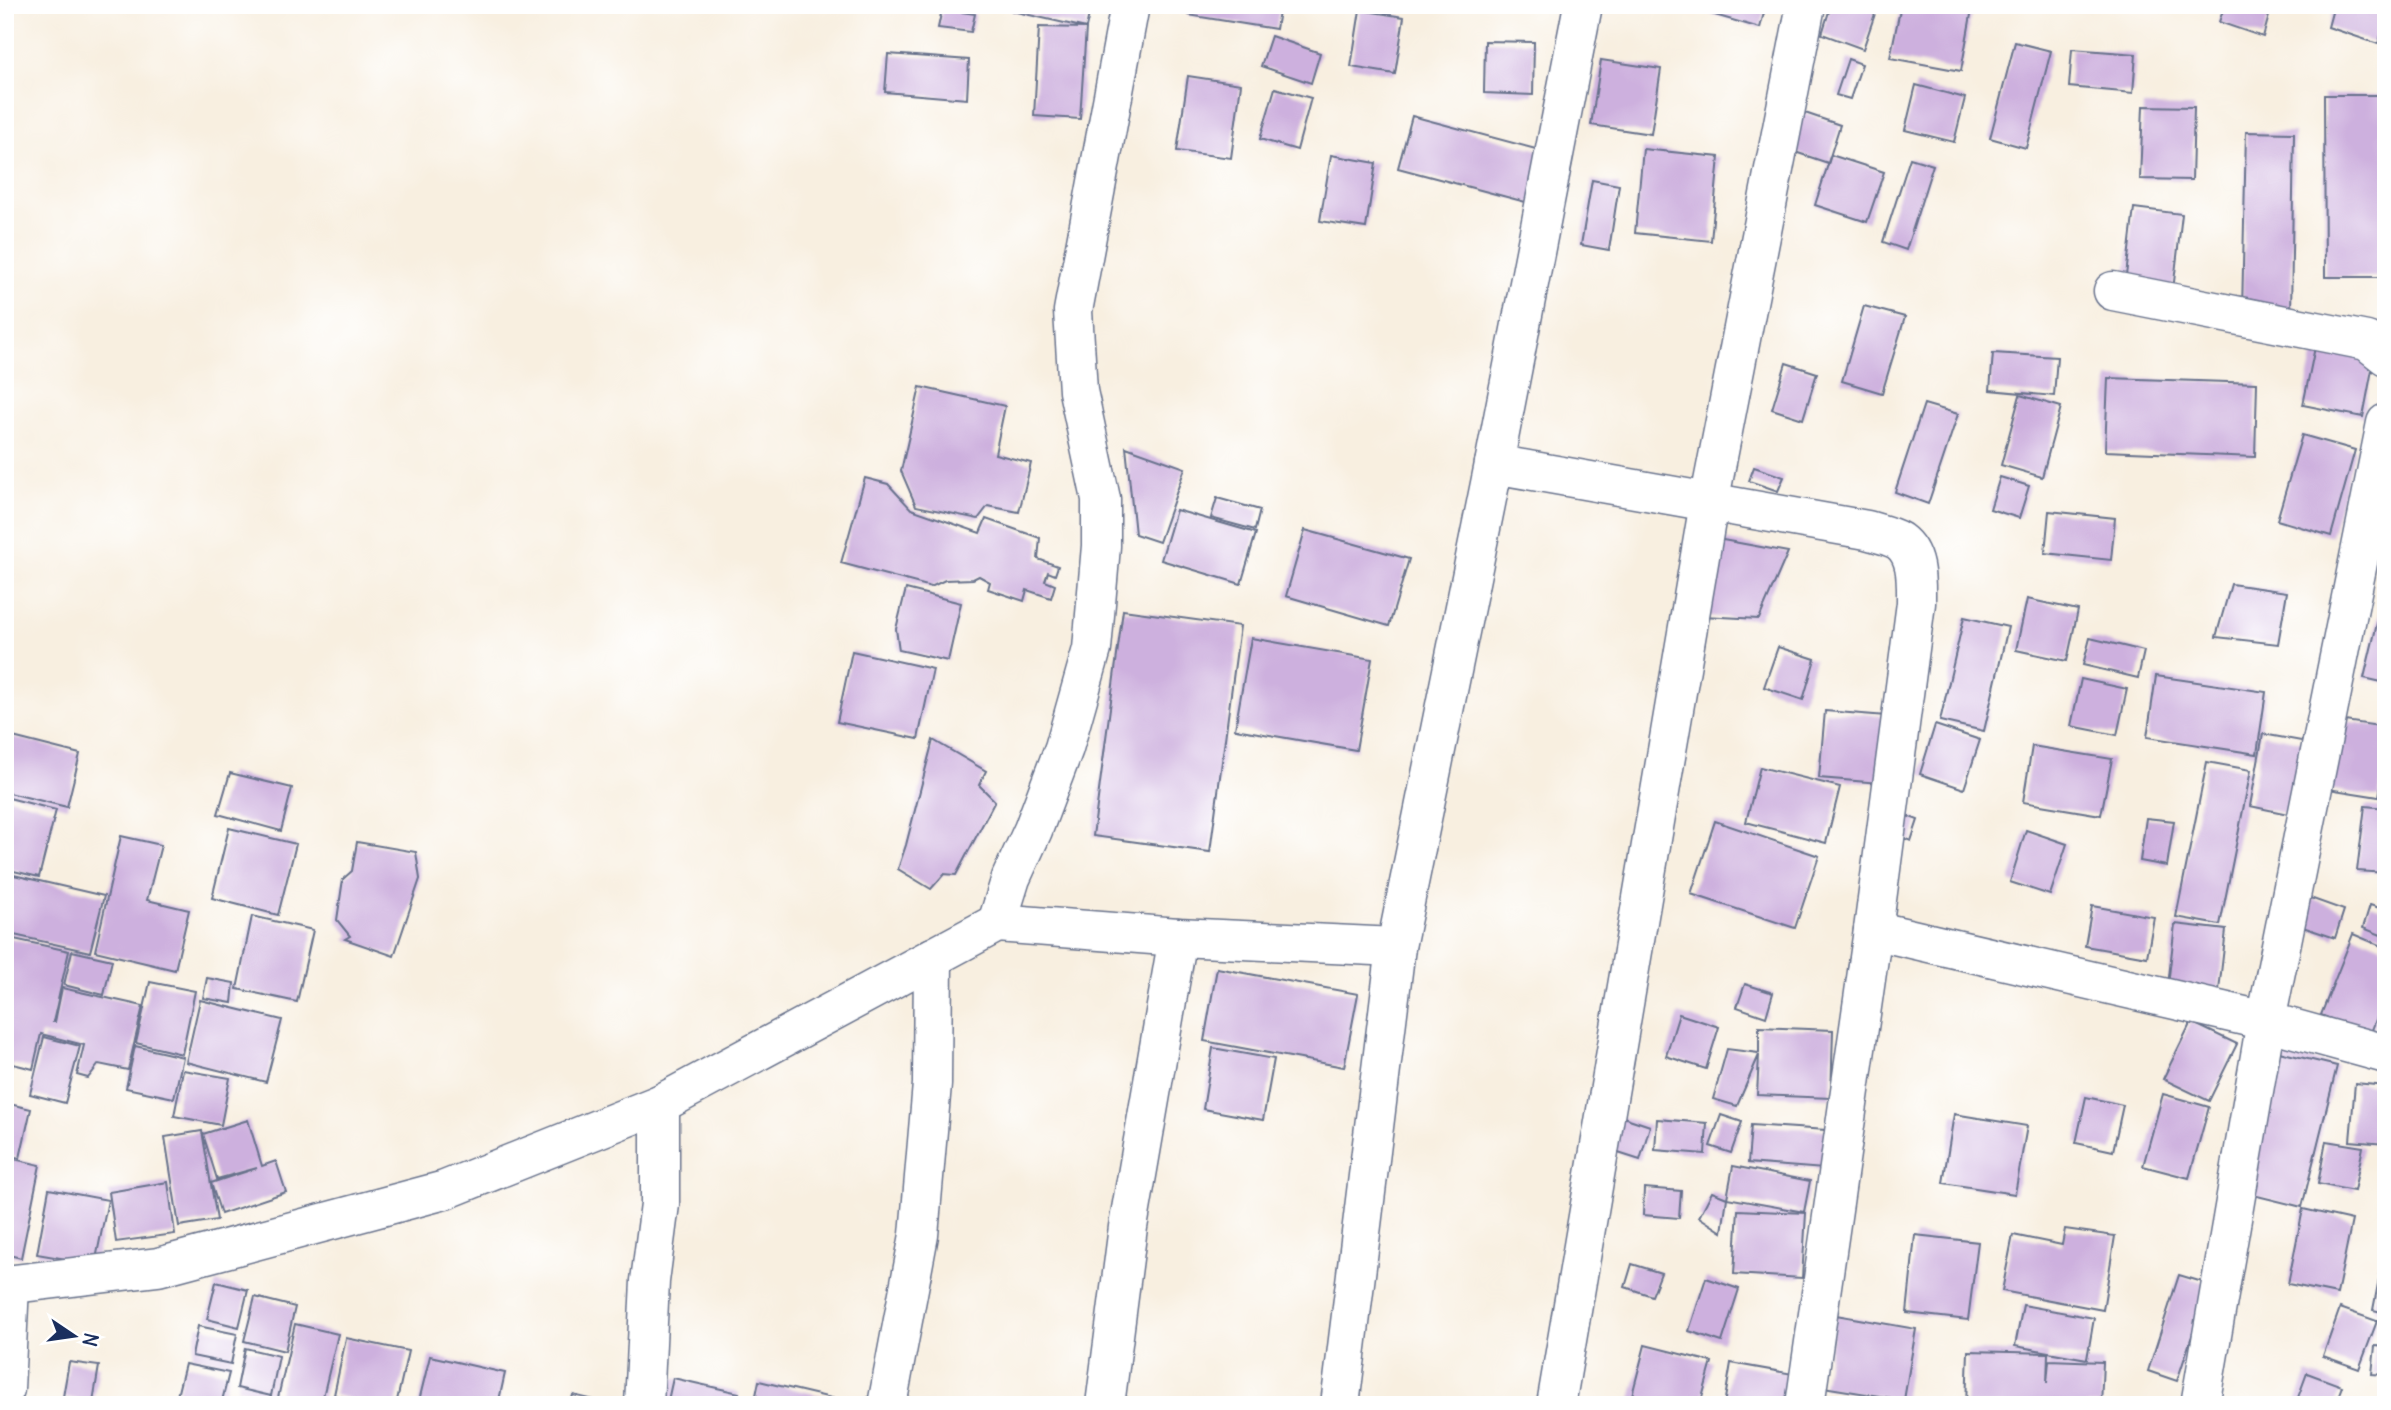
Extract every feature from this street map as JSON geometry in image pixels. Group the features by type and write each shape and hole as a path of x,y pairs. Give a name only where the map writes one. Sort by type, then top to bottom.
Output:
{"street":[{"path":"997,923 1064,748 1092,649 1101,546 1101,499 1078,391 1073,310 1130,5"},
{"path":"1340,1405 1395,947 1494,464 1583,5"},
{"path":"1556,1405 1709,503 1806,5"},
{"path":"2113,291 2367,341 2386,356"},
{"path":"2200,1405 2266,1021 2386,423"},
{"path":"1494,464 1867,530 1899,541 1912,557 1916,578 1916,603 1873,930 1805,1405"},
{"path":"5,1389 8,1285 158,1267 445,1190 660,1104 997,923 1178,937 1395,947"},
{"path":"1873,930 2266,1021 2386,1054"},
{"path":"1105,1405 1128,1227 1178,937"},
{"path":"887,1405 919,1235 932,1084 933,957"},
{"path":"644,1405 650,1281 660,1204 660,1104"}],"building":[{"path":"1013,5 1091,5 1086,28 1012,11"},
{"path":"1190,5 1280,5 1276,29 1188,15"},
{"path":"1703,5 1766,5 1760,28 1701,11"},
{"path":"1831,5 1878,5 1863,49 1822,34"},
{"path":"1901,5 1956,5 1972,9 1961,71 1890,58"},
{"path":"2225,5 2272,5 2263,37 2219,22"},
{"path":"2334,5 2386,5 2386,20 2378,44 2328,27"},
{"path":"942,9 975,14 971,32 938,28"},
{"path":"1360,10 1404,17 1395,74 1351,67"},
{"path":"1039,27 1086,28 1080,119 1034,116"},
{"path":"1271,36 1320,53 1311,83 1261,66"},
{"path":"1485,41 1534,42 1533,95 1484,93"},
{"path":"2015,42 2051,51 2026,148 1990,138"},
{"path":"2072,49 2136,54 2133,93 2069,87"},
{"path":"888,54 969,60 967,99 885,92"},
{"path":"1848,59 1862,64 1850,99 1836,95"},
{"path":"1601,60 1661,69 1651,134 1591,125"},
{"path":"1188,76 1241,84 1231,158 1177,151"},
{"path":"1916,85 1965,98 1954,142 1905,130"},
{"path":"1275,88 1311,98 1297,150 1260,139"},
{"path":"2324,95 2386,95 2386,277 2325,277"},
{"path":"2143,106 2194,107 2192,180 2140,179"},
{"path":"1802,112 1840,125 1828,163 1789,150"},
{"path":"1412,116 1547,152 1533,204 1398,168"},
{"path":"2246,132 2294,133 2291,313 2242,312"},
{"path":"1643,149 1719,157 1711,241 1635,233"},
{"path":"1331,155 1376,163 1366,228 1320,221"},
{"path":"1831,155 1884,172 1867,222 1815,205"},
{"path":"1910,158 1933,165 1906,250 1883,242"},
{"path":"1592,180 1619,185 1609,250 1581,245"},
{"path":"2134,208 2182,214 2172,299 2124,293"},
{"path":"1864,306 1905,317 1882,393 1842,381"},
{"path":"2315,347 2374,359 2363,417 2303,405"},
{"path":"1993,353 2057,357 2054,396 1990,390"},
{"path":"1786,363 1817,373 1803,419 1772,409"},
{"path":"2108,378 2257,383 2255,457 2105,451"},
{"path":"920,387 1005,406 995,454 1031,463 1019,512 988,506 978,519 916,506 901,471"},
{"path":"2020,395 2061,407 2042,477 2001,465"},
{"path":"1924,404 1958,414 1928,504 1895,492"},
{"path":"2302,435 2355,450 2331,536 2277,520"},
{"path":"1126,447 1185,468 1159,542 1135,534"},
{"path":"1754,467 1784,477 1778,491 1749,481"},
{"path":"2000,477 2029,486 2019,518 1990,509"},
{"path":"865,478 888,484 911,509 980,533 986,519 1040,538 1038,559 1058,566 1055,575 1048,572 1045,581 1055,585 1051,598 1027,590 1024,601 988,589 990,582 979,576 973,579 945,580 931,587 841,563"},
{"path":"1217,498 1260,510 1255,530 1211,518"},
{"path":"1176,510 1256,533 1241,584 1161,560"},
{"path":"2049,511 2115,518 2111,560 2045,553"},
{"path":"1305,530 1409,559 1389,626 1286,596"},
{"path":"1712,538 1788,552 1759,619 1703,616"},
{"path":"2231,584 2287,592 2278,644 2216,637"},
{"path":"906,589 961,603 948,661 899,650 896,629"},
{"path":"2027,599 2078,610 2067,661 2016,650"},
{"path":"2381,607 2386,608 2386,683 2364,678"},
{"path":"1123,610 1240,626 1210,852 1093,836"},
{"path":"1964,617 2008,627 1984,731 1940,721"},
{"path":"1251,638 1372,659 1356,750 1235,729"},
{"path":"2090,638 2144,651 2138,678 2083,665"},
{"path":"1778,647 1815,659 1803,700 1764,687"},
{"path":"852,651 933,669 918,739 837,722"},
{"path":"2156,676 2266,692 2257,754 2147,737"},
{"path":"2081,679 2127,689 2117,735 2071,726"},
{"path":"1825,711 1886,716 1880,783 1819,778"},
{"path":"2338,720 2386,727 2386,753 2379,797 2328,789"},
{"path":"1935,725 1980,740 1964,789 1920,774"},
{"path":"2263,734 2307,742 2293,815 2250,806"},
{"path":"5,735 80,754 67,807 5,792"},
{"path":"933,740 986,771 979,785 995,801 956,875 944,874 931,889 898,869"},
{"path":"2032,746 2112,759 2101,815 2023,802"},
{"path":"2207,762 2251,770 2220,925 2176,917"},
{"path":"1760,767 1840,787 1826,843 1746,822"},
{"path":"230,773 292,788 281,831 218,814"},
{"path":"5,797 56,810 39,877 5,869"},
{"path":"2365,806 2386,808 2386,873 2357,871"},
{"path":"1907,816 1918,820 1911,841 1900,837"},
{"path":"2146,818 2174,821 2167,866 2140,861"},
{"path":"1715,821 1819,856 1795,928 1691,894"},
{"path":"229,828 296,844 278,915 212,898"},
{"path":"2026,830 2067,844 2050,895 2010,882"},
{"path":"121,836 161,845 147,900 189,910 175,970 95,951"},
{"path":"357,842 416,852 420,879 394,956 345,939 350,936 337,920 343,879 352,871"},
{"path":"5,873 104,896 90,952 5,933"},
{"path":"2299,894 2344,910 2335,938 2291,923"},
{"path":"2370,905 2386,910 2386,937 2363,928"},
{"path":"2092,906 2154,917 2147,957 2085,946"},
{"path":"252,916 313,930 297,1002 237,989"},
{"path":"2175,924 2226,930 2218,999 2167,994"},
{"path":"2353,934 2386,948 2386,994 2370,1035 2321,1015"},
{"path":"5,937 69,951 53,1022 62,988 143,1006 128,1070 99,1064 88,1078 77,1075 84,1045 41,1034 33,1069 13,1064 5,1095"},
{"path":"72,951 112,960 104,995 64,985"},
{"path":"1217,968 1358,994 1344,1067 1204,1041"},
{"path":"207,978 234,983 232,1003 203,998"},
{"path":"150,982 195,991 182,1054 136,1043"},
{"path":"1745,984 1773,993 1766,1017 1737,1007"},
{"path":"200,1000 282,1020 266,1082 186,1062"},
{"path":"1679,1014 1719,1027 1706,1069 1666,1056"},
{"path":"2191,1022 2237,1044 2209,1101 2163,1079"},
{"path":"1759,1027 1833,1030 1831,1098 1757,1095 1759,1055 1737,1106 1713,1099 1727,1049 1759,1053"},
{"path":"44,1037 80,1046 65,1103 30,1094"},
{"path":"135,1046 183,1057 174,1098 126,1088"},
{"path":"1213,1048 1274,1059 1263,1120 1203,1109"},
{"path":"2279,1052 2337,1066 2302,1207 2245,1193"},
{"path":"183,1070 230,1078 221,1125 174,1116"},
{"path":"2355,1083 2386,1086 2386,1144 2350,1141"},
{"path":"2163,1094 2209,1107 2189,1178 2143,1166"},
{"path":"2086,1097 2123,1105 2113,1151 2076,1143"},
{"path":"5,1103 31,1109 20,1158 5,1155"},
{"path":"1954,1114 2027,1126 2015,1194 1943,1183"},
{"path":"1721,1115 1742,1122 1731,1153 1710,1146"},
{"path":"1620,1116 1650,1126 1640,1160 1609,1150"},
{"path":"1657,1119 1707,1123 1705,1154 1655,1150"},
{"path":"248,1120 262,1166 276,1161 286,1192 221,1214 211,1183 257,1168 217,1179 203,1134"},
{"path":"1751,1125 1826,1130 1824,1169 1748,1163"},
{"path":"202,1131 217,1220 179,1226 165,1137"},
{"path":"2326,1141 2363,1147 2354,1191 2318,1184"},
{"path":"5,1157 40,1165 21,1258 5,1254"},
{"path":"1733,1166 1810,1181 1804,1212 1727,1198"},
{"path":"168,1182 175,1234 116,1242 109,1192"},
{"path":"1644,1188 1681,1191 1679,1218 1643,1215"},
{"path":"49,1189 108,1200 95,1264 37,1254"},
{"path":"1712,1192 1727,1198 1722,1232 1699,1217"},
{"path":"2303,1209 2352,1220 2337,1294 2288,1284"},
{"path":"1738,1210 1806,1213 1802,1278 1734,1274"},
{"path":"2065,1229 2115,1236 2103,1310 2002,1291 2013,1235 2062,1245"},
{"path":"1915,1235 1978,1242 1968,1320 1907,1313"},
{"path":"2383,1258 2386,1259 2386,1313 2373,1310"},
{"path":"1632,1264 1661,1273 1652,1296 1625,1287"},
{"path":"2179,1275 2209,1284 2177,1381 2148,1371"},
{"path":"1706,1278 1739,1289 1722,1342 1689,1331"},
{"path":"216,1282 248,1290 239,1327 207,1319"},
{"path":"255,1297 295,1307 285,1351 244,1341"},
{"path":"2023,1305 2094,1318 2087,1359 2015,1346"},
{"path":"2340,1308 2377,1321 2359,1369 2323,1356"},
{"path":"1836,1315 1916,1329 1904,1400 1823,1387"},
{"path":"295,1324 338,1334 321,1405 290,1405 277,1402"},
{"path":"198,1326 237,1334 231,1364 192,1356"},
{"path":"346,1338 408,1351 396,1405 378,1405 334,1395"},
{"path":"1645,1345 1712,1362 1700,1405 1630,1403"},
{"path":"2375,1346 2386,1347 2386,1375 2372,1374"},
{"path":"245,1348 279,1356 271,1396 237,1388"},
{"path":"1968,1351 2048,1353 2047,1383 2049,1360 2103,1362 2101,1405 1966,1405"},
{"path":"430,1356 505,1373 498,1405 418,1405"},
{"path":"69,1362 99,1366 93,1402 63,1397"},
{"path":"1731,1363 1793,1374 1788,1405 1724,1405"},
{"path":"185,1364 229,1373 221,1405 197,1405 176,1400"},
{"path":"2307,1373 2342,1386 2335,1405 2296,1403"},
{"path":"673,1378 739,1393 736,1405 667,1405"},
{"path":"759,1381 857,1404 754,1405"},
{"path":"573,1395 611,1404 611,1405 570,1405"}]}
